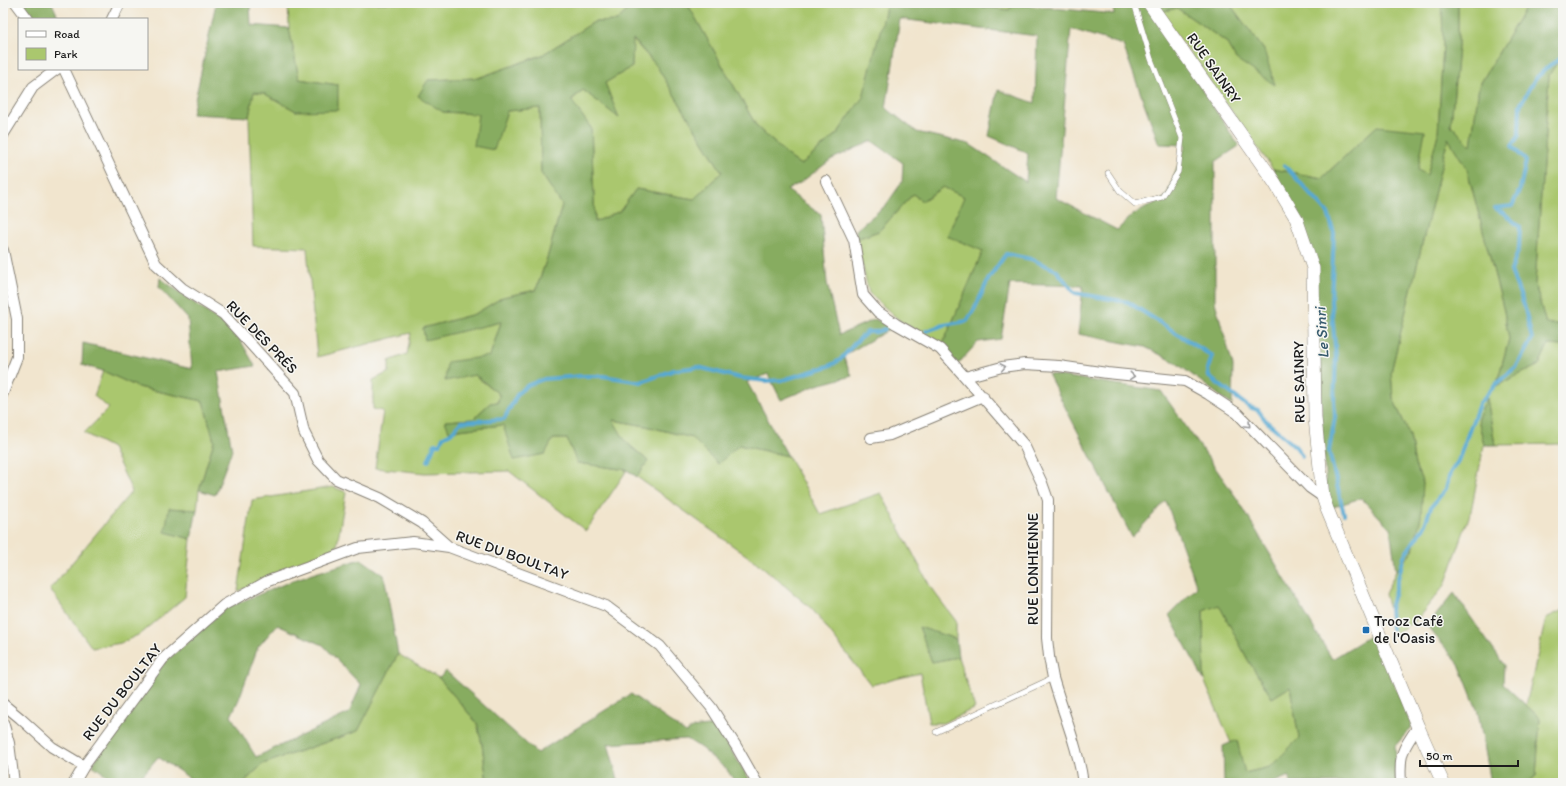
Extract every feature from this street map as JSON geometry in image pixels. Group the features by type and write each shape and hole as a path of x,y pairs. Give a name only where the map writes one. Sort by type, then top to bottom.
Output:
{"street":[{"path":"16,3 27,18"},
{"path":"112,18 120,3"},
{"name":"RUE SAINRY","path":"1149,3 1275,183 1296,218 1313,268 1315,418 1323,497 1418,727 1443,783"},
{"path":"3,135 33,87 56,70"},
{"name":"RUE DES PRÉS","path":"64,70 156,264 182,288 223,314 295,393 304,432 318,460 336,479 380,498 422,523 449,547"},
{"name":"RUE LONHIENNE","path":"826,181 854,240 863,295 878,312 940,349 1024,445 1042,483 1048,500 1047,638 1049,660 1053,678 1081,767 1083,783"},
{"path":"3,250 17,319 16,357 3,393"},
{"path":"966,377 1002,367 1025,364 1059,366 1107,373 1184,381 1208,394 1237,413 1310,488 1323,497"},
{"path":"871,438 890,435 982,396"},
{"name":"RUE DU BOULTAY","path":"74,783 84,766 163,659 224,605 268,581 358,548 413,542 449,547 606,606 660,646 711,707 736,746 756,783"},
{"path":"3,704 52,748 84,766"},
{"path":"3,722 9,743 14,783"},
{"path":"1401,783 1400,766 1404,747 1418,727"}],"lane":[{"path":"1108,173 1120,191 1136,204 1162,197 1178,172 1182,138 1151,59 1134,3"},
{"path":"936,732 1053,678"}],"green space":[{"path":"13,3 52,3 59,18 32,18"},
{"path":"216,3 250,3 251,25 289,28 299,79 338,85 338,110 296,111 263,93 254,92 249,117 192,114"},
{"path":"288,3 634,3 617,21 594,22 542,55 478,78 428,80 443,112 478,114 493,150 507,111 540,108 541,173 562,205 548,255 536,290 503,297 475,314 423,328 425,339 501,322 490,356 474,375 499,394 498,402 490,403 473,419 446,421 449,431 503,425 553,439 567,439 577,463 627,470 586,531 509,471 425,473 375,468 383,411 373,409 373,380 389,372 389,361 407,354 411,333 317,357 307,248 253,246 249,117 253,92 262,92 296,111 338,85 299,79 289,28"},
{"path":"634,3 687,3 757,127 792,159 801,165 837,134 863,97 886,3 949,3 1009,10 1013,4 1114,14 1112,3 1145,3 1239,146 1215,162 1215,302 1233,366 1232,405 1175,362 1145,347 1078,334 1083,286 1010,284 1001,339 978,342 958,364 942,346 983,251 947,236 964,197 943,187 922,201 913,194 879,231 856,239 856,230 886,205 902,182 903,163 872,141 832,159 800,183 787,190 821,215 827,283 839,335 875,319 892,328 843,356 852,376 817,385 781,400 768,374 747,382 788,456 739,445 718,464 692,438 646,426 613,420 626,442 648,461 637,477 627,470 577,463 567,439 553,439 545,454 514,460 503,425 449,431 445,421 473,419 490,403 498,402 499,394 475,375 445,381 447,362 490,356 501,322 425,340 423,328 475,314 503,297 536,290 548,255 562,205 541,173 540,108 507,111 494,150 474,146 478,114 443,112 418,96 428,80 478,78 542,55 594,22 617,21","holes":["900,19 1037,36 1035,103 998,90 989,136 1028,153 1026,182 969,144 917,132 886,108","1071,29 1123,45 1159,144 1186,145 1166,197 1133,215 1117,230 1056,198","633,39 656,65 722,172 694,199 636,189 620,211 595,222 591,128 571,100 583,90 619,118 605,83 632,67"]},
{"path":"687,3 886,3 864,97 837,134 801,165 792,159 757,127"},
{"path":"954,3 1013,3 1010,10"},
{"path":"1154,3 1229,3 1264,50 1275,85 1236,59 1226,42 1177,8 1160,12"},
{"path":"1229,3 1442,3 1443,45 1438,134 1427,176 1418,170 1377,126 1322,178 1273,169 1160,12 1177,8 1226,42 1236,59 1264,50"},
{"path":"1442,3 1458,3 1458,47 1451,125 1471,146 1479,86 1528,3 1563,3 1563,54 1549,75 1535,284 1546,324 1563,324 1563,346 1548,345 1539,365 1496,386 1509,339 1504,311 1467,169 1448,138 1391,372 1393,398 1410,436 1415,465 1423,483 1421,517 1413,550 1396,571 1390,528 1361,498 1327,509 1313,268 1273,169 1322,178 1377,126 1425,131 1418,170 1427,175 1438,134 1443,45"},
{"path":"1458,3 1528,3 1479,86 1471,147 1451,125 1458,47"},
{"path":"632,39 656,65 722,172 694,199 636,189 620,211 595,222 591,128 571,101 583,90 618,117 605,83 632,67"},
{"path":"1563,54 1563,324 1546,324 1535,284 1549,75"},
{"path":"1448,137 1467,169 1504,311 1509,339 1496,386 1539,365 1548,345 1563,346 1563,444 1495,445 1487,399 1478,418 1484,445 1471,511 1445,585 1417,619 1395,634 1385,594 1396,571 1413,550 1423,483 1415,465 1410,436 1393,398 1391,372"},
{"path":"943,187 964,197 983,251 942,346 899,320 869,293 856,239 879,231 913,194 922,201"},
{"path":"160,278 237,334 255,366 218,372 232,450 215,495 199,490 214,441 203,401 138,387 103,371 82,365 83,343 192,369 188,319 159,287"},
{"path":"103,371 138,387 203,401 214,441 199,490 197,510 169,508 166,532 191,539 185,597 142,633 121,643 92,648 50,589 132,491 112,448 84,433 109,408 94,396"},
{"path":"1048,374 1161,391 1238,500 1332,659 1373,634 1412,727 1395,746 1398,783 1291,783 1289,776 1272,783 1224,783 1223,746 1237,740 1245,773 1270,767 1299,738 1290,687 1272,698 1248,660 1219,605 1203,611 1204,680 1169,615 1197,587 1166,501 1132,537"},
{"path":"1487,398 1495,445 1484,445 1478,418"},
{"path":"612,420 646,426 693,438 718,464 738,445 788,456 820,514 881,493 931,588 956,621 956,639 920,628 932,662 958,657 975,708 943,723 929,723 920,673 871,685 812,609 764,568 637,477 648,461 626,442"},
{"path":"333,487 346,492 336,551 238,591 252,500"},
{"path":"169,508 197,510 191,539 165,532"},
{"path":"361,559 384,575 398,654 358,731 263,764 243,783 197,783 158,757 136,783 118,783 92,765 165,662 226,608 299,578","holes":["277,625 323,645 361,685 349,713 256,757 231,716 239,699 258,647"]},
{"path":"1454,593 1504,665 1503,684 1540,718 1536,776 1527,783 1491,783 1478,712 1459,664 1427,626"},
{"path":"1219,604 1248,660 1272,698 1290,686 1299,738 1270,767 1244,773 1237,741 1231,743 1204,680 1203,611"},
{"path":"1563,610 1563,783 1527,783 1536,776 1540,718 1526,705 1546,618"},
{"path":"919,627 956,639 958,657 932,662"},
{"path":"398,654 439,678 477,723 482,744 487,783 243,783 263,764 358,731"},
{"path":"446,671 537,753 631,694 686,733 692,728 715,725 752,783 736,783 727,770 701,748 687,739 608,744 619,783 487,783 482,744 477,723 439,678"}],"waterway":[{"path":"1392,630 1390,609 1404,556 1424,527 1431,507 1446,489 1450,473 1458,461 1479,404 1496,384 1517,366 1532,339 1524,305 1511,271 1519,248 1520,227 1505,214 1495,208 1512,206 1520,189 1526,161 1512,146 1519,135 1520,105 1535,79 1550,65 1563,57"},
{"name":"Le Sinri","path":"1284,165 1328,213 1334,233 1331,302 1336,357 1334,400 1335,417 1329,451 1344,514"},
{"path":"926,331 944,325 967,321 975,308 989,278 1006,254 1031,259 1056,270 1075,293 1128,302 1212,356 1208,369 1209,377 1249,407 1258,410 1266,421 1296,447 1302,456"},
{"path":"428,461 435,444 440,444 443,437 451,433 461,422 504,419 518,393 528,385 544,379 603,376 641,382 674,370 698,367 740,378 766,381 783,380 829,366 840,360 867,332 876,332 885,329"}],"place":[{"name":"Trooz Café de l'Oasis","path":"1366,630"}]}
